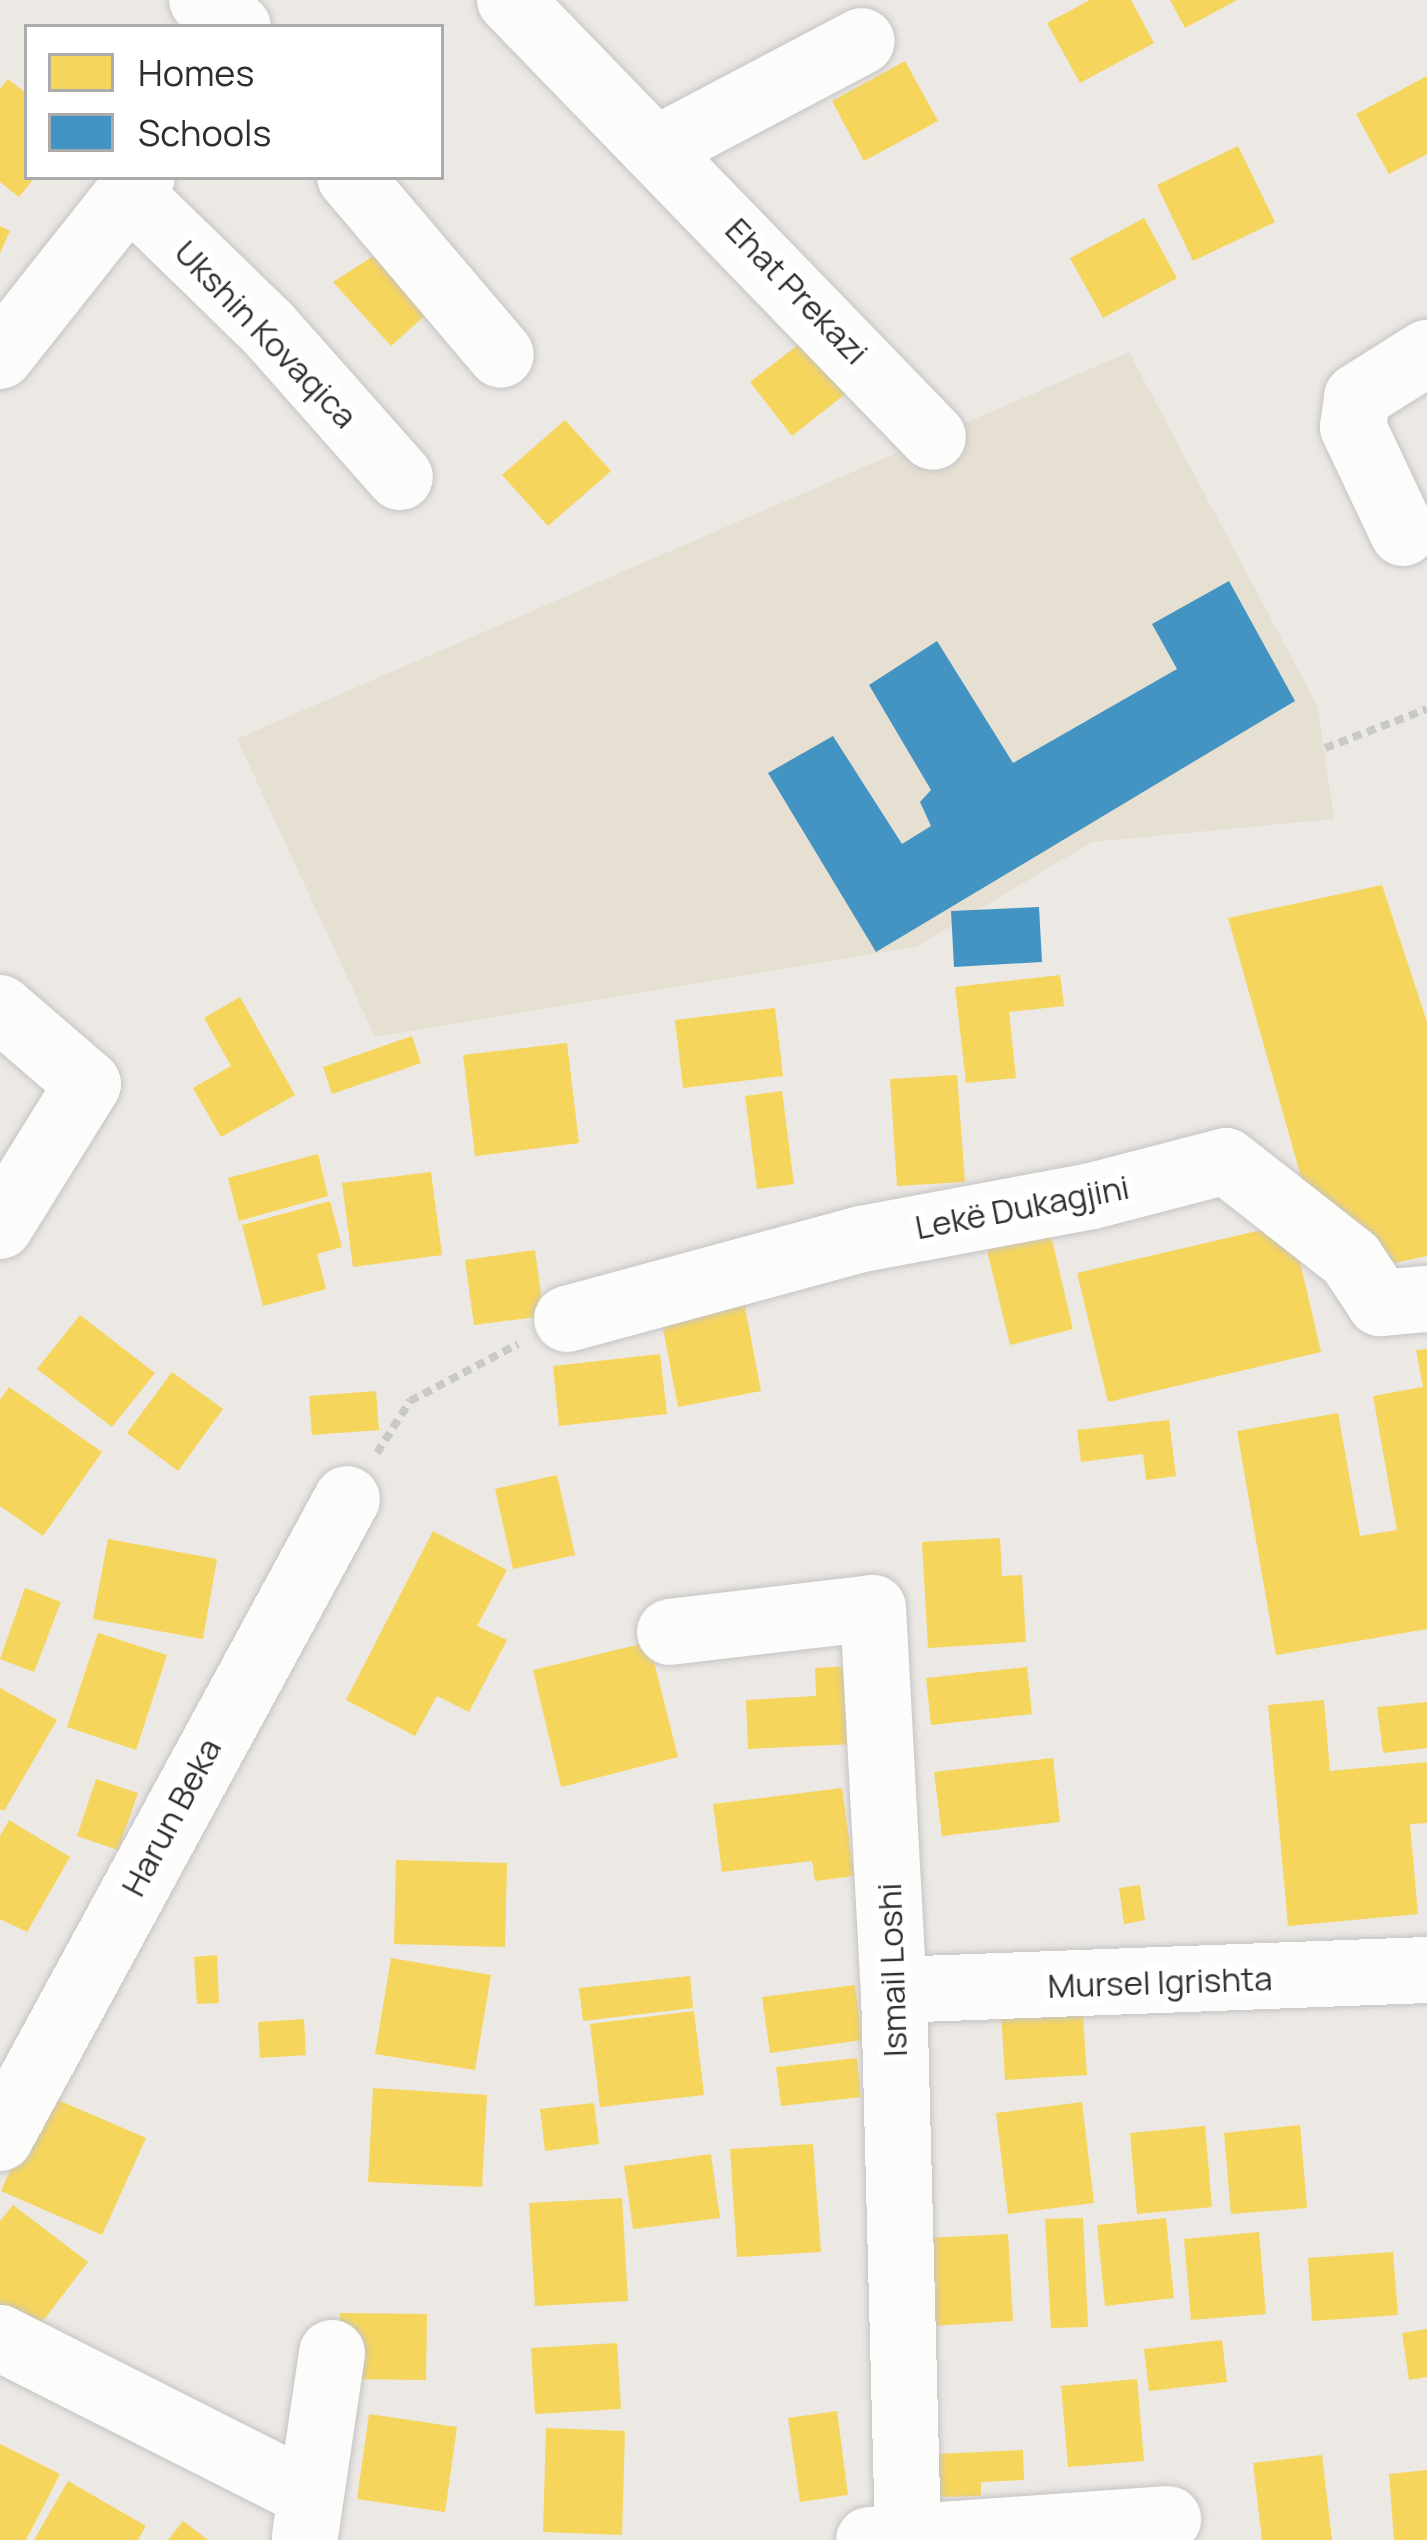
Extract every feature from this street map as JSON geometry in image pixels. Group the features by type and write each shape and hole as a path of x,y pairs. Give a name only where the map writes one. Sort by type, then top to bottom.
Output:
{"street":[{"path":"202,0 234,24"},
{"name":"Ehat Prekazi","path":"510,0 659,148 933,437"},
{"path":"659,148 862,41"},
{"path":"353,180 501,355"},
{"name":"Ukshin Kovaqica","path":"0,356 135,185 400,477"},
{"path":"1403,533 1353,428 1357,397 1427,353"},
{"path":"0,1008 88,1084 0,1226"},
{"name":"Lekë Dukagjini","path":"567,1319 862,1239 1092,1196 1226,1161 1351,1259 1380,1303 1427,1299"},
{"name":"Harun Beka","path":"0,2138 347,1499"},
{"name":"Ismail Loshi","path":"670,1632 873,1607 893,1990 889,2539 1168,2519"},
{"name":"Mursel Igrishta","path":"893,1990 1427,1970"},
{"path":"0,2338 308,2517 332,2353"}],"path":[{"path":"1325,748 1427,709"},
{"path":"347,1499 410,1401 567,1319"}],"shaded area":[{"path":"1129,352 1318,707 1334,819 1092,842 916,947 375,1037 237,739"}],"building: Homes":[{"path":"1090,0 1131,0 1154,43 1080,83 1047,23"},
{"path":"1170,0 1237,0 1185,28"},
{"path":"905,61 938,121 864,161 832,101"},
{"path":"1427,76 1427,154 1389,174 1356,114"},
{"path":"8,79 24,92 24,180 33,180 19,197 0,182 0,89"},
{"path":"1238,146 1275,222 1193,261 1157,185"},
{"path":"1144,218 1177,278 1103,318 1070,258"},
{"path":"0,226 10,231 0,253"},
{"path":"389,246 440,302 391,346 333,282"},
{"path":"817,330 858,384 792,436 750,382"},
{"path":"565,420 611,471 548,526 502,475"},
{"path":"1382,885 1427,1022 1427,1256 1384,1265 1312,1216 1228,918"},
{"path":"1060,975 1064,1006 1009,1012 1016,1078 966,1083 955,987"},
{"path":"240,997 295,1095 221,1137 193,1088 231,1066 204,1018"},
{"path":"775,1008 783,1076 683,1088 675,1020"},
{"path":"412,1036 421,1063 332,1094 323,1067"},
{"path":"567,1043 579,1143 475,1156 463,1055"},
{"path":"957,1075 965,1182 897,1186 890,1079"},
{"path":"782,1091 794,1184 757,1189 745,1096"},
{"path":"318,1154 328,1196 239,1221 228,1178"},
{"path":"431,1172 442,1255 353,1267 342,1183"},
{"path":"330,1201 342,1247 317,1254 326,1289 263,1306 242,1225"},
{"path":"1291,1223 1321,1352 1108,1402 1077,1273"},
{"path":"1049,1227 1073,1329 1010,1345 985,1242"},
{"path":"535,1250 544,1316 474,1325 465,1260"},
{"path":"743,1297 761,1391 678,1407 660,1313"},
{"path":"80,1315 155,1373 112,1427 37,1369"},
{"path":"1427,1349 1427,1629 1276,1655 1237,1431 1338,1413 1360,1536 1397,1530 1373,1396 1423,1387 1416,1350"},
{"path":"660,1354 667,1414 559,1426 553,1366"},
{"path":"172,1372 223,1409 178,1471 127,1433"},
{"path":"9,1387 102,1452 43,1536 0,1506 0,1400"},
{"path":"376,1391 379,1430 312,1435 309,1396"},
{"path":"1169,1420 1176,1476 1146,1480 1143,1454 1081,1462 1077,1430"},
{"path":"557,1475 575,1555 513,1569 495,1489"},
{"path":"433,1531 507,1570 477,1626 507,1640 469,1712 437,1696 415,1736 346,1700"},
{"path":"1000,1538 1002,1576 1022,1575 1026,1642 928,1648 922,1542"},
{"path":"108,1539 217,1559 203,1639 93,1619"},
{"path":"25,1588 61,1602 34,1672 0,1659"},
{"path":"98,1633 167,1655 136,1750 67,1727"},
{"path":"649,1642 678,1757 561,1787 533,1670"},
{"path":"850,1666 854,1744 748,1749 746,1700 816,1696 815,1668"},
{"path":"1027,1667 1032,1714 931,1725 926,1678"},
{"path":"0,1688 57,1720 4,1811 0,1809"},
{"path":"1324,1700 1330,1771 1427,1762 1427,1823 1410,1824 1418,1914 1288,1926 1268,1705"},
{"path":"1427,1702 1427,1748 1383,1753 1377,1707"},
{"path":"1053,1758 1060,1822 942,1836 934,1772"},
{"path":"96,1779 138,1793 118,1850 77,1836"},
{"path":"842,1788 854,1876 815,1881 812,1861 722,1872 713,1804"},
{"path":"9,1820 70,1857 27,1932 0,1919 0,1836"},
{"path":"396,1860 507,1863 505,1947 394,1944"},
{"path":"1140,1885 1145,1920 1124,1924 1119,1888"},
{"path":"217,1955 219,2003 197,2004 194,1957"},
{"path":"391,1958 491,1975 475,2070 375,2054"},
{"path":"690,1976 693,2008 583,2021 579,1988"},
{"path":"855,1985 862,2040 770,2053 762,1997"},
{"path":"1081,1988 1087,2075 1005,2080 1000,1993"},
{"path":"694,2011 704,2095 600,2107 590,2024"},
{"path":"304,2019 306,2055 260,2058 258,2022"},
{"path":"857,2058 861,2097 781,2106 776,2067"},
{"path":"373,2088 487,2095 482,2187 368,2182"},
{"path":"44,2094 146,2138 102,2235 1,2191"},
{"path":"1082,2102 1094,2203 1008,2214 996,2113"},
{"path":"594,2103 599,2144 545,2151 540,2109"},
{"path":"1300,2125 1307,2208 1231,2214 1224,2133"},
{"path":"1205,2126 1212,2207 1137,2214 1130,2133"},
{"path":"813,2144 821,2252 737,2257 730,2149"},
{"path":"711,2154 720,2218 633,2229 624,2166"},
{"path":"622,2198 628,2301 535,2306 529,2203"},
{"path":"13,2205 88,2262 33,2334 0,2308 0,2221"},
{"path":"1083,2218 1088,2327 1051,2328 1045,2219"},
{"path":"1166,2218 1174,2298 1105,2306 1097,2225"},
{"path":"1259,2232 1266,2314 1191,2320 1184,2239"},
{"path":"1008,2234 1013,2321 932,2326 927,2238"},
{"path":"1393,2252 1398,2315 1312,2321 1308,2258"},
{"path":"340,2313 427,2314 426,2380 339,2379"},
{"path":"1427,2329 1427,2377 1409,2380 1402,2333"},
{"path":"1222,2340 1227,2382 1149,2391 1144,2349"},
{"path":"617,2343 621,2409 535,2414 531,2348"},
{"path":"1137,2379 1144,2461 1068,2467 1061,2386"},
{"path":"837,2411 848,2495 800,2502 788,2418"},
{"path":"369,2414 457,2427 445,2512 357,2499"},
{"path":"546,2428 625,2431 622,2535 543,2532"},
{"path":"0,2444 60,2474 26,2540 0,2540"},
{"path":"1023,2450 1024,2480 981,2482 981,2496 939,2497 937,2454"},
{"path":"1322,2455 1332,2540 1262,2540 1253,2463"},
{"path":"1427,2470 1427,2540 1394,2540 1389,2474"},
{"path":"68,2481 146,2526 138,2540 34,2540"},
{"path":"183,2521 208,2540 168,2540"}],"building: Schools":[{"path":"1229,581 1295,701 876,952 768,773 833,736 902,844 931,826 920,802 931,790 869,685 937,641 1013,763 1177,669 1152,624"},
{"path":"1039,907 1042,962 954,967 951,911"}]}
